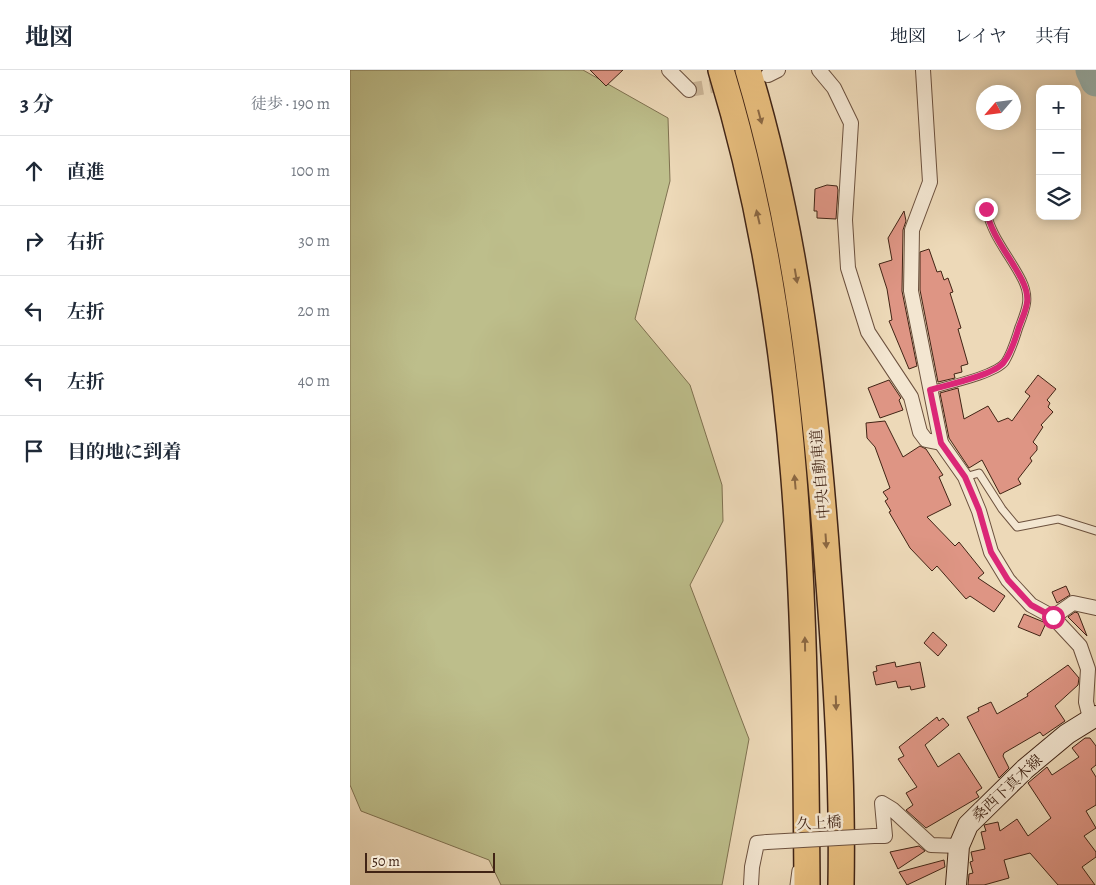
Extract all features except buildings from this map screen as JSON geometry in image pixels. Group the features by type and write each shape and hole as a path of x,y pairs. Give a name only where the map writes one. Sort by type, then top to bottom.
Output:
{"highway":[{"name":"中央自動車道","path":"721,70 764,243 780,330 787,395 805,633 807,885"},
{"name":"中央自動車道","path":"748,70 789,236 805,328 826,538 834,645 841,885"}],"main road":[{"name":"桑西下真木線","path":"956,885 959,846 968,825 1025,769 1093,717"}],"street":[{"path":"669,70 690,90"},
{"path":"770,70 768,75 778,70"},
{"path":"819,70 834,88 851,124 845,220 848,268 868,332 911,397 920,432 926,440 941,443"},
{"path":"923,70 930,182 912,230 911,291 941,443 965,477 979,510 991,552 1008,580 1031,605 1053,617 1080,646 1088,669 1086,702 1093,717"},
{"path":"1053,617 1073,603 1096,608"},
{"name":"久上橋","path":"751,885 752,867 757,843 885,836 882,803 892,809 931,845 959,846"}],"lane":[{"path":"930,390 982,375 1004,364 1028,306 1028,294 993,233 986,209"},
{"path":"965,477 979,473 1016,527 1058,519 1096,531"},
{"path":"838,773 846,885"},
{"path":"798,848 807,784"},
{"path":"794,885 797,857"}],"green space":[{"path":"350,70 583,70 668,118 670,181 635,319 690,385 722,485 723,521 690,585 749,739 722,885 501,885 489,860 361,811 350,785"}],"waterway":[{"path":"1091,70 1096,81"}],"tunnel":[{"path":"689,90 730,83"}],"route":[{"path":"986,209 993,233 1003,246 1028,294 1028,306 1004,364 982,375 930,390 941,443 965,477 979,510 991,552 1008,580 1031,605 1053,617"}]}
